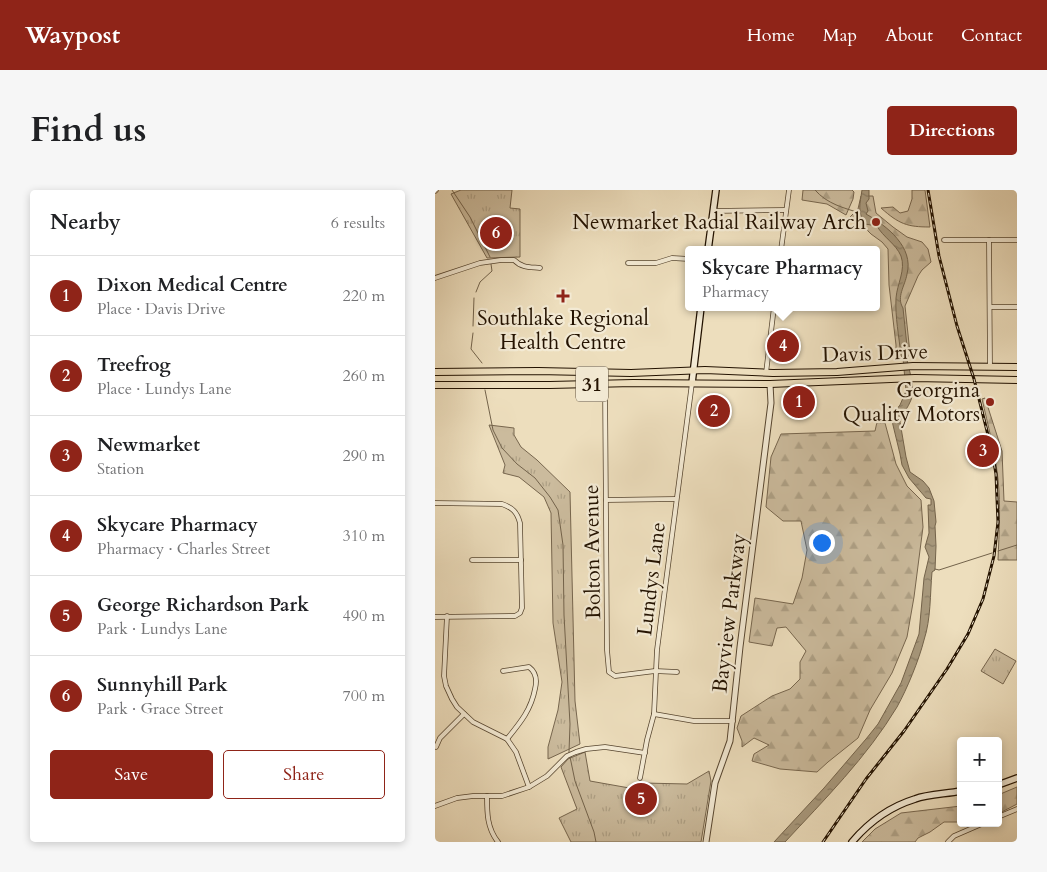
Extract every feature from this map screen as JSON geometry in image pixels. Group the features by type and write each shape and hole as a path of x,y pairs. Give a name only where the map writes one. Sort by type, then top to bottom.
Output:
{"main road":[{"path":"709,246 716,190"},
{"path":"691,383 700,311"},
{"name":"Davis Drive","path":"435,372 538,371 631,373 693,370 766,373 837,372 913,366 1017,367"},
{"name":"Davis Drive","path":"435,385 550,385 633,382 770,384 915,378 1017,380"},
{"path":"1002,784 1017,778"},
{"path":"851,842 871,821 897,806 916,798 957,792"}],"street":[{"path":"782,246 789,190"},
{"path":"713,211 786,210"},
{"path":"944,240 1017,240"},
{"path":"989,240 990,367"},
{"path":"628,263 656,263 672,258 685,258"},
{"path":"435,278 480,262 493,260 514,260 525,267 540,268"},
{"path":"990,307 1017,307"},
{"path":"766,373 774,311"},
{"name":"Lundys Lane","path":"640,778 654,714 655,671 664,585 691,383"},
{"name":"Bolton Avenue","path":"605,384 607,650 609,672 611,675 618,677 655,671"},
{"name":"Bayview Parkway","path":"706,842 717,775 730,741 733,721 740,647 771,404 770,384"},
{"path":"606,500 676,499"},
{"path":"435,503 502,504 510,507 518,515 520,523 522,608 521,613 515,616 435,616"},
{"path":"472,560 521,560"},
{"path":"447,616 444,676 452,699 457,707 473,722 501,734 507,739 516,752 529,788"},
{"path":"503,670 529,668 533,670 537,679 529,710 507,739"},
{"path":"655,671 677,672"},
{"path":"435,747 439,738 464,714"},
{"path":"654,714 694,721 733,721"},
{"path":"435,806 457,798 502,796 529,788 547,776 567,756 576,752 605,747 645,753"},
{"path":"487,796 488,822 497,842"},
{"path":"1002,815 1017,809"},
{"path":"947,842 954,836 975,827"}],"green space":[{"path":"461,190 512,190 510,208 520,209 520,257 487,258 451,194"},
{"path":"803,190 852,190 854,192 846,215 827,204 802,200"},
{"path":"912,190 925,190 930,227 904,224 881,208 893,207 900,213 908,211 912,199"},
{"path":"861,196 873,196 876,213 907,237 922,242 928,249 931,262 918,276 905,306 910,353 896,352 889,285 888,249 850,217 858,209"},
{"path":"985,398 1002,451 1004,501 1017,502 1017,560 998,560 999,489 997,469 982,399"},
{"path":"877,422 885,423 896,464 907,486 921,500 923,527 907,637 892,673 870,710 858,738 817,772 780,769 752,761 754,754 769,745 754,738 742,747 742,741 737,728 741,716 772,696 790,689 800,679 800,662 806,651 786,627 777,628 772,646 749,642 755,598 793,604 802,578 807,550 801,521 783,521 766,507 771,457 781,434 875,431"},
{"path":"489,425 514,428 514,435 521,447 570,492 575,701 580,744 548,759 548,747 558,710 562,682 553,623 551,513 544,497 519,477 503,473 505,465"},
{"path":"995,649 1016,661 1003,684 981,671"},
{"path":"585,752 590,781 635,789 643,783 687,784 709,771 711,781 701,842 571,842 559,818 577,809 561,767 568,759"},
{"path":"1017,787 1017,804 1002,812 1002,793"},
{"path":"957,806 957,822 944,822 918,838 915,842 862,842 875,829 901,813"}],"water":[{"path":"862,190 869,190 869,199 866,203 868,211 866,214 897,238 907,255 907,274 900,300 903,308 907,360 912,380 912,391 911,400 900,422 910,472 929,488 934,501 936,522 935,570 932,572 929,615 922,648 905,692 885,725 859,761 785,842 774,842 824,788 878,724 901,683 919,634 924,578 929,557 925,547 929,533 928,505 931,505 931,499 926,498 909,478 902,465 892,421 895,411 906,391 903,358 901,356 897,327 896,305 902,261 896,248 877,226 865,224 862,219 860,203"}],"waterway":[{"path":"452,190 470,217 490,257"},
{"path":"815,190 830,202 860,213"},
{"path":"476,292 480,282 492,271 491,264"},
{"path":"473,326 474,298"},
{"path":"473,333 471,349 482,363"},
{"path":"485,390 493,430 502,448 517,464 535,478 558,510 563,545 564,615 570,724 569,752 575,781 596,842"},
{"path":"998,551 1017,545"},
{"path":"935,569 939,570 992,553"}],"railway":[{"path":"823,842 866,779 904,731 947,669 968,634 983,599 994,556 998,522 996,474 992,451 974,379 957,326 939,256 928,190"}],"place":[{"name":"Newmarket Radial Railway Arch","path":"876,222"},
{"name":"Sunnyhill Park","path":"496,233"},
{"name":"Southlake Regional Health Centre","path":"563,296"},
{"name":"Skycare Pharmacy","path":"783,346"},
{"name":"Dixon Medical Centre","path":"799,402"},
{"name":"Georgina Quality Motors","path":"990,402"},
{"name":"Treefrog","path":"714,411"},
{"name":"Newmarket","path":"983,451"},
{"name":"George Richardson Park","path":"641,799"}]}
